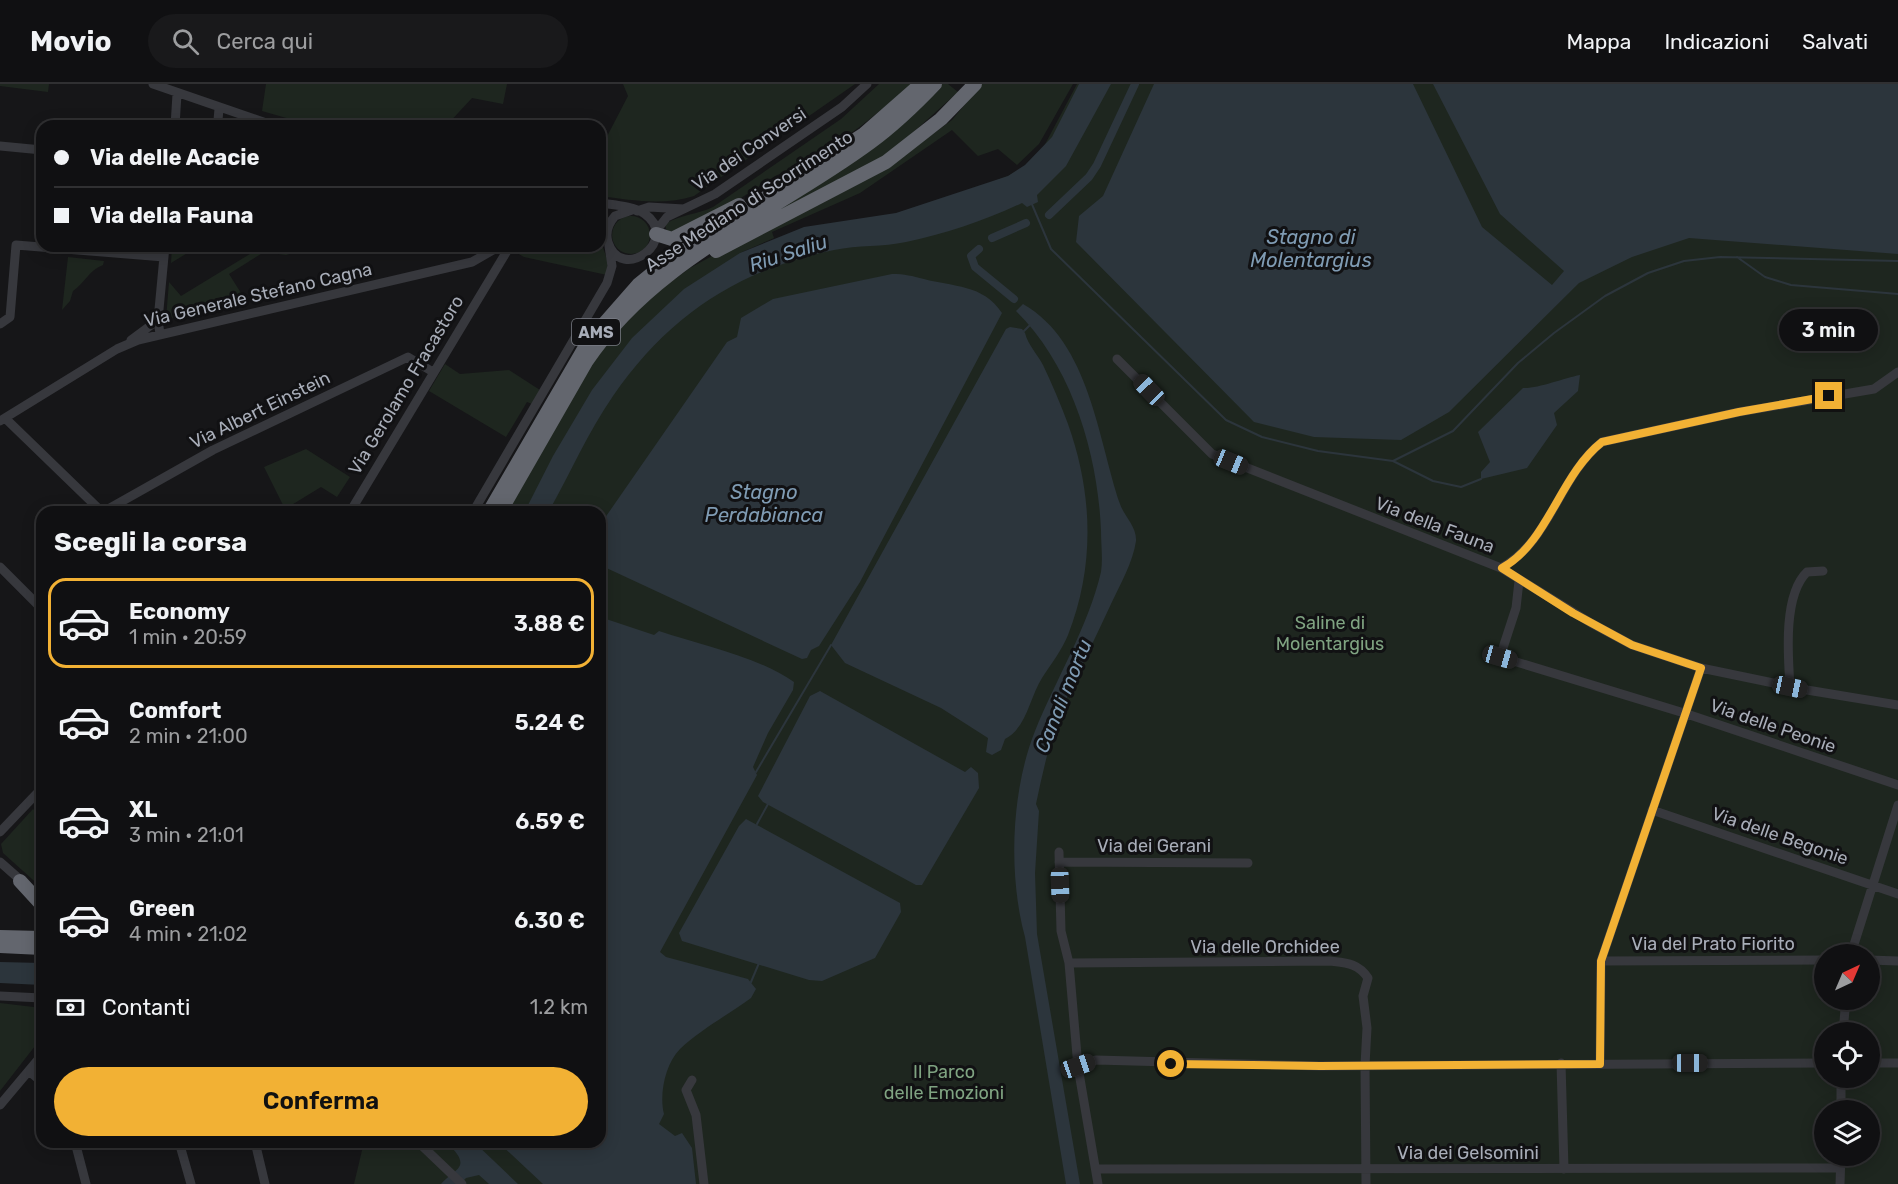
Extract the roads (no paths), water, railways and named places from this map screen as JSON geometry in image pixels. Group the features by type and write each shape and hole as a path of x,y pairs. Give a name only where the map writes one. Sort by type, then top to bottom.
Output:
{"highway":[{"name":"Asse Mediano di Scorrimento","path":"492,506 575,363 602,322 638,285 665,263 864,134 921,84"},
{"name":"Asse Mediano di Scorrimento","path":"504,506 599,343 650,287 871,142 935,84"},
{"path":"956,84 962,87 973,85"},
{"path":"695,256 703,258 886,162 941,118 973,85"},
{"path":"656,233 672,239 746,202 758,202"},
{"path":"20,881 36,898"},
{"path":"2,940 12,932 36,928"},
{"path":"2,940 36,938"},
{"path":"2,940 36,947"}],"street":[{"path":"153,84 255,120"},
{"name":"Via dei Conversi","path":"635,210 649,207 684,209 698,204 842,107 867,84"},
{"path":"175,120 177,94"},
{"path":"218,120 219,109"},
{"path":"0,146 36,149"},
{"path":"606,204 635,210 651,220 656,233"},
{"path":"619,206 649,207"},
{"path":"606,239 619,256 635,260 650,252 662,221 684,209"},
{"path":"606,234 615,216 635,210"},
{"path":"477,506 607,283 612,266 606,242"},
{"path":"0,324 10,317 16,245 36,247"},
{"path":"102,252 164,257"},
{"path":"160,334 158,320 164,252"},
{"name":"Via Generale Stefano Cagna","path":"125,345 160,334 472,262 492,252"},
{"name":"Via Gerolamo Fracastoro","path":"354,506 506,252"},
{"path":"488,255 492,266 490,276"},
{"name":"Via Generale Stefano Cagna","path":"2,420 125,345 158,320"},
{"name":"Via Albert Einstein","path":"113,506 213,450 408,357 433,372"},
{"name":"Via della Fauna","path":"1118,359 1212,454 1502,568 1531,546 1587,454 1602,442 1739,412 1874,389 1898,372"},
{"path":"2,420 95,506"},
{"path":"0,567 36,603"},
{"path":"1502,568 1520,581 1632,645 1701,668 1790,687 1898,705"},
{"path":"1790,687 1790,630 1795,590 1807,572 1823,571"},
{"name":"Via delle Peonie","path":"1520,581 1516,608 1500,657 1684,713 1898,785"},
{"path":"1600,1064 1601,961 1701,668"},
{"path":"0,832 36,794"},
{"path":"1854,944 1898,805"},
{"name":"Via delle Begonie","path":"1652,810 1898,894"},
{"name":"Via dei Gerani","path":"1069,963 1061,931 1059,857 1248,863"},
{"path":"0,862 20,881 36,892"},
{"name":"Via del Prato Fiorito","path":"1601,961 1814,960"},
{"path":"1880,960 1898,961"},
{"path":"1069,963 1078,1066 1098,1184"},
{"name":"Via delle Orchidee","path":"1069,963 1351,963 1362,969 1368,978 1363,996 1367,1028 1365,1065"},
{"path":"0,996 36,998"},
{"path":"1078,1066 1096,1060 1203,1065 1814,1063"},
{"path":"0,1105 36,1062"},
{"path":"1561,1063 1564,1169"},
{"path":"1880,1063 1898,1063"},
{"path":"1365,1065 1366,1184"},
{"path":"29,1071 36,1077"},
{"path":"692,1080 686,1090 696,1115 704,1184"},
{"path":"77,1148 87,1184"},
{"path":"181,1148 192,1184"},
{"path":"256,1148 265,1184"},
{"path":"424,1148 462,1184"},
{"name":"Via dei Gelsomini","path":"1096,1169 1366,1171 1734,1166 1840,1168"},
{"path":"1840,1168 1840,1184"}],"water":[{"name":"Riu Saliu","path":"1079,84 1111,84 1066,166 1037,195 1038,202 1027,207 1022,203 966,226 921,239 897,244 843,248 799,259 767,270 708,300 682,319 635,367 595,424 552,506 528,506 553,456 592,390 632,338 684,289 740,253 804,227 896,213 1008,176 1025,165 1052,137"},
{"name":"Stagno di Molentargius","path":"1154,84 1413,84 1482,227 1552,285 1564,271 1500,214 1433,84 1898,84 1898,254 1689,238 1632,257 1579,283 1449,412 1401,440 1314,437 1254,422 1076,242 1079,216 1103,196"},
{"name":"Stagno Perdabianca","path":"901,274 967,288 986,297 1002,313 860,582 819,646 811,650 807,658 802,659 606,568 606,516 727,342 737,337 741,318 773,299"},
{"path":"1023,304 1046,321 1063,342 1077,367 1088,394 1120,504 1136,536 1126,573 1057,721 1036,804 1039,811 1035,873 1037,934 1080,1184 1066,1184 1020,913 1014,860 1017,806 1027,755 1043,711 1080,633 1095,592 1102,567 1101,531 1099,502 1088,442 1067,384 1036,333 1016,311"},
{"path":"1010,327 1022,329 1025,333 1043,365 1068,424 1082,477 1088,530 1083,583 1066,641 1042,678 1018,728 1005,739 1001,750 992,755 986,752 988,738 941,708 845,663 831,645 1006,329"},
{"path":"1580,375 1578,391 1554,413 1557,425 1527,468 1481,479 1481,472 1490,462 1478,432 1523,388 1536,387"},
{"path":"606,619 654,635 659,631 729,652 764,665 794,682 793,690 768,733 753,767 757,775 660,952 666,957 748,979 756,989 751,998 680,1049 670,1063 664,1080 662,1098 664,1114 659,1124 675,1136 682,1133 692,1148 696,1184 543,1184 504,1148 606,1148"},
{"path":"820,691 965,772 971,767 978,773 979,788 922,885 916,885 763,802 758,796 810,696"},
{"path":"746,819 900,903 901,912 875,958 822,981 809,980 682,941 679,933 739,826"},
{"path":"0,962 36,963 36,985 0,983"},
{"path":"451,1148 480,1148 518,1184 489,1184 479,1175 466,1178 460,1184 441,1184 459,1167 459,1157"}],"waterway":[{"name":"Canali mortu","path":"1049,215 1089,177 1097,165 1135,84"},
{"path":"1031,202 1051,249 1226,420 1262,437 1318,451 1393,461 1433,481 1461,487 1481,479"},
{"name":"Canali mortu","path":"992,238 1026,223"},
{"name":"Canali mortu","path":"979,249 971,256 975,267 1014,299"},
{"path":"1393,461 1453,431 1518,363 1554,333 1605,296 1648,273 1684,261 1720,257 1898,261"},
{"path":"1737,257 1765,277 1791,285 1898,294"},
{"path":"1024,331 1030,325"},
{"path":"756,772 831,645"},
{"path":"757,824 768,804"},
{"path":"751,982 759,963"}],"park label":[{"name":"Saline di Molentargius","path":"1330,633"},
{"name":"Il Parco delle Emozioni","path":"944,1082"}]}
